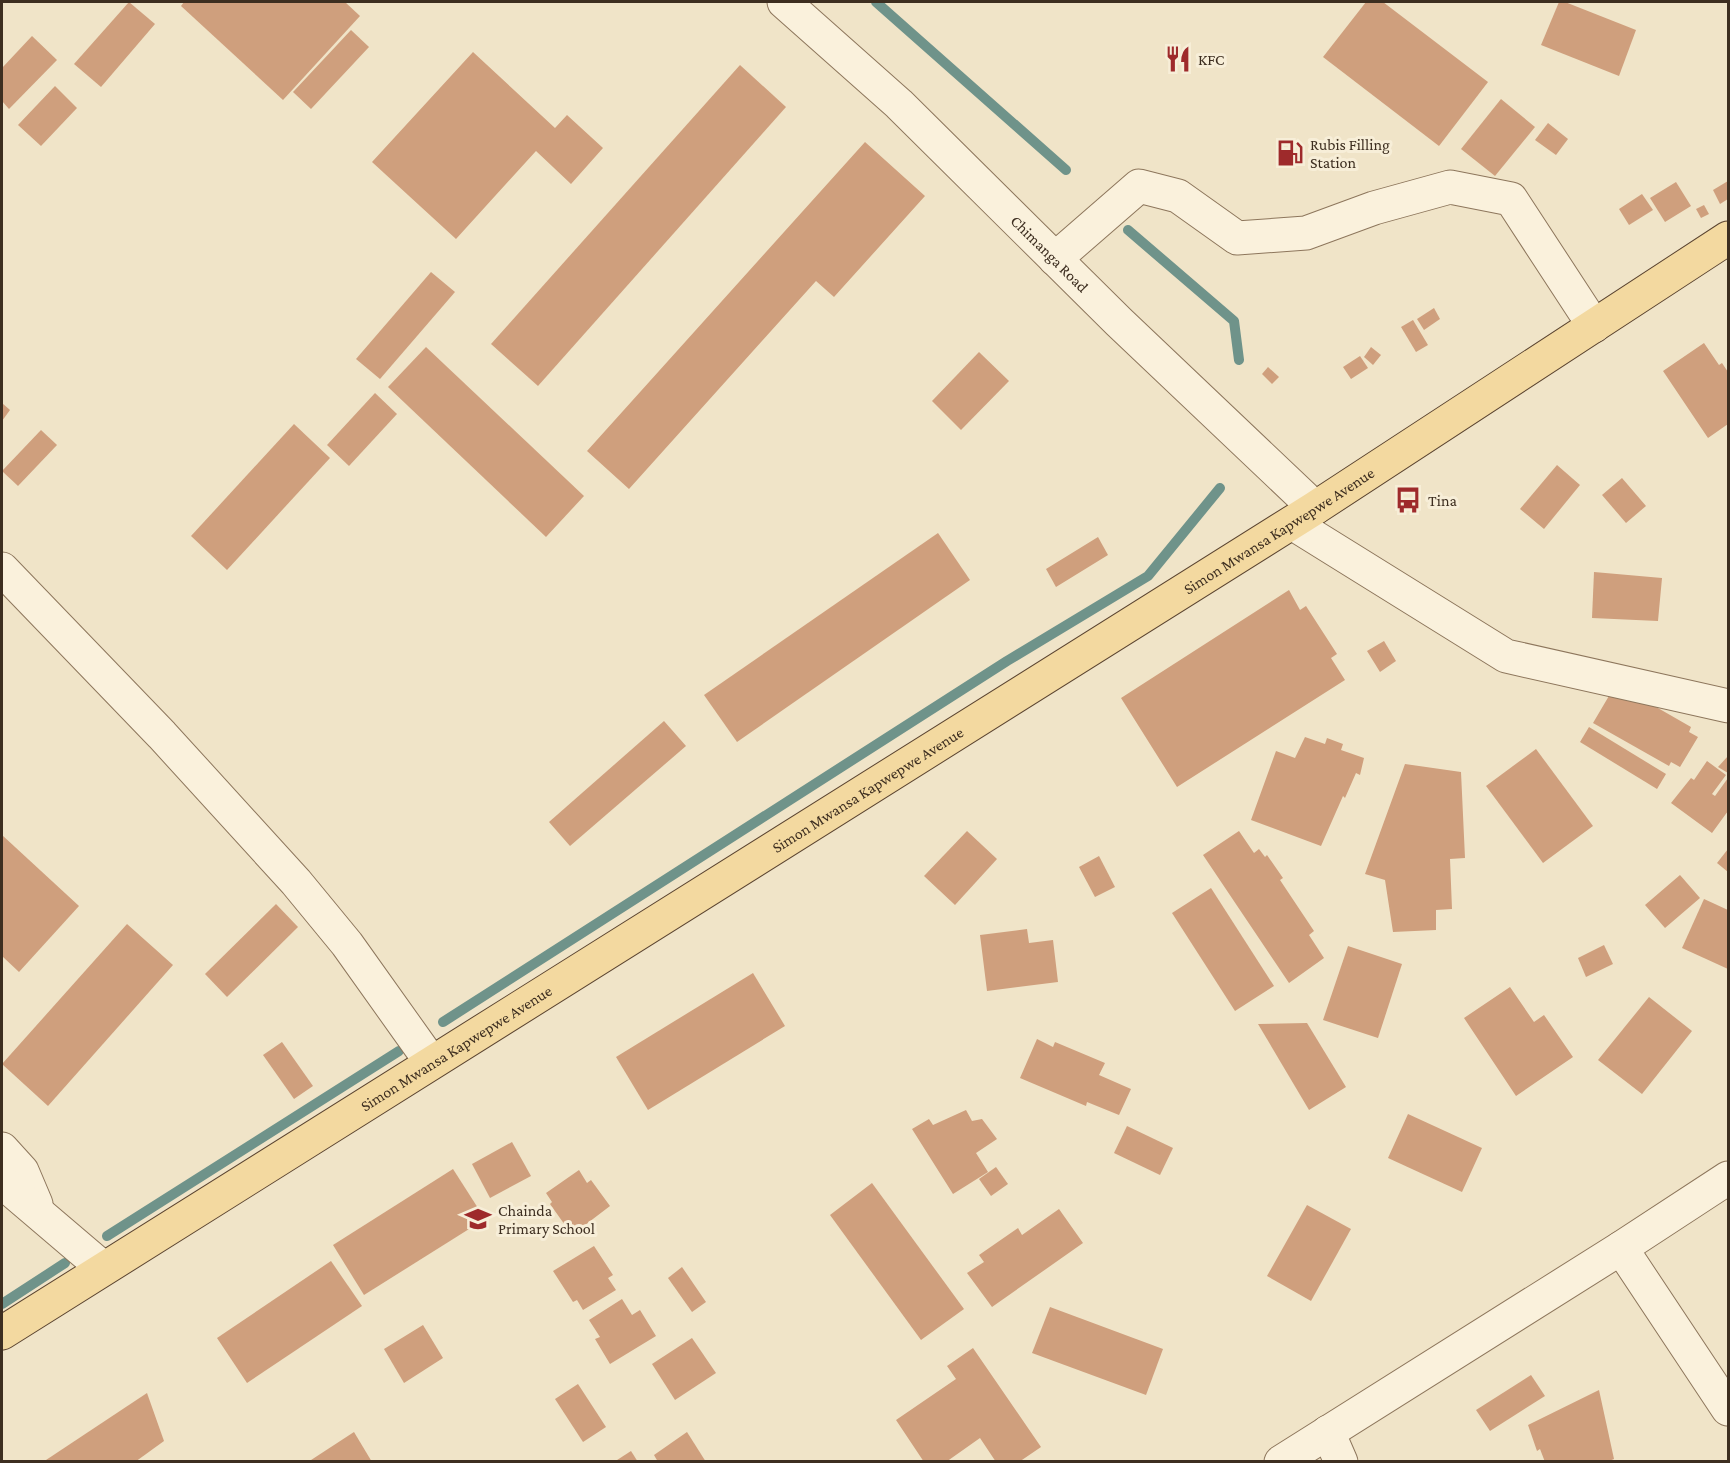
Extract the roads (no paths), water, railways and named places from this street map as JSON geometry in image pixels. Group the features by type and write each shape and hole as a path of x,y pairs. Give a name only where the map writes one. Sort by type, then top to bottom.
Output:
{"main road":[{"name":"Simon Mwansa Kapwepwe Avenue","path":"2,1333 1304,515 1728,238"}],"street":[{"name":"Chimanga Road","path":"784,2 899,104 1055,259 1304,515 1506,656 1728,706"},
{"path":"1055,259 1139,186 1179,196 1237,238 1306,233 1374,208 1450,187 1511,199 1594,326"},
{"path":"2,569 162,735 296,882 347,944 431,1062"},
{"path":"2,1149 22,1171 39,1214"},
{"path":"1281,1461 1622,1248 1728,1178"},
{"path":"2,1182 104,1268"},
{"path":"1622,1248 1728,1409"},
{"path":"1328,1432 1341,1461"}],"waterway":[{"path":"876,2 1066,170"},
{"path":"1128,230 1234,321 1239,360"},
{"path":"443,1022 1007,661 1148,576 1220,488"},
{"path":"107,1236 399,1051"},
{"path":"2,1304 65,1263"}],"place":[{"name":"KFC","path":"1178,59"},
{"name":"Rubis Filling Station","path":"1290,153"},
{"name":"Tina","path":"1408,500"},
{"name":"Chainda Primary School","path":"478,1219"}]}
